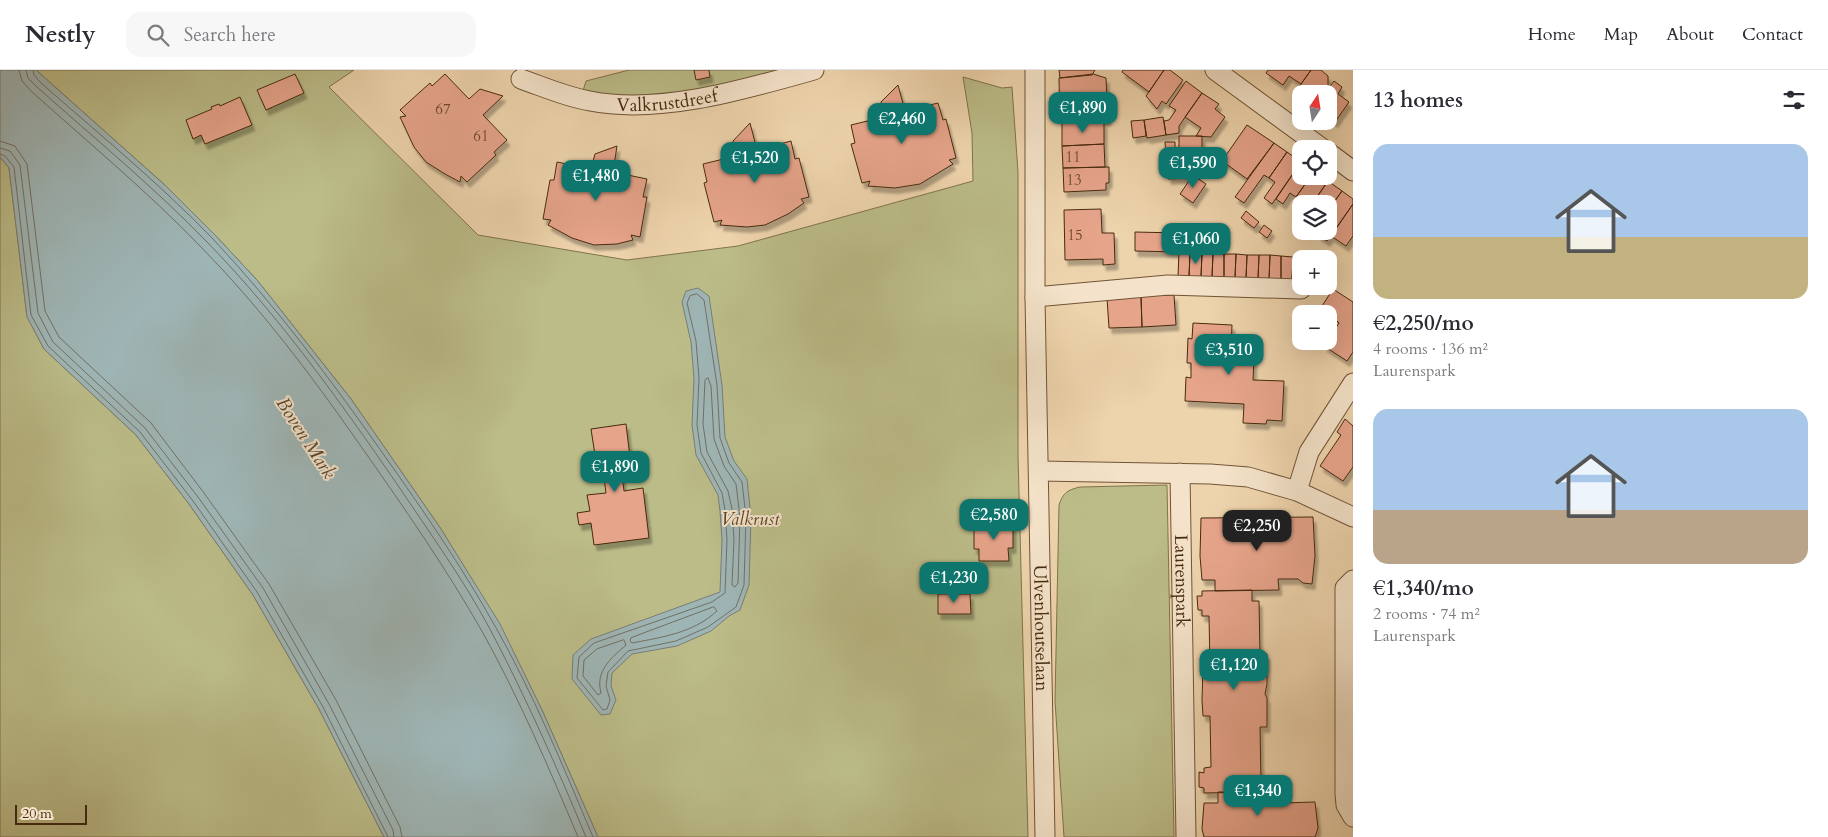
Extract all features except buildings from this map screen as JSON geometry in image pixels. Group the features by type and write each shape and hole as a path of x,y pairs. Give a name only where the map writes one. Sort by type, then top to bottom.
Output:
{"street":[{"name":"Valkrustdreef","path":"521,78 574,98 611,104 629,104 694,100 814,70"},
{"name":"Ulvenhoutselaan","path":"1035,70 1035,297 1044,837"},
{"path":"1215,70 1310,140"},
{"path":"1337,159 1353,171"},
{"path":"1035,297 1168,285 1292,289"},
{"path":"1297,491 1309,452 1353,383"},
{"path":"1039,471 1180,473 1248,477 1297,491 1353,517"},
{"name":"Laurenspark","path":"1180,473 1186,837"},
{"path":"1353,580 1345,588 1346,805 1353,817"}],"green space":[{"name":"Valkrust","path":"36,70 354,70 329,87 478,235 627,260 738,246 973,181 972,133 963,77 1002,88 1012,87 1018,172 1018,455 1028,837 598,837 542,710 499,624 441,529 351,399 257,280 215,235 166,186"},
{"path":"629,70 778,70 726,85 672,95 629,98 582,94 586,81"},
{"path":"0,157 9,168 27,316 44,349 136,435 189,504 253,595 319,709 384,837 0,837"},
{"path":"1167,485 1174,837 1064,837 1055,701 1059,505 1066,493 1080,487"}],"water":[{"name":"Boven Mark","path":"0,70 36,70 166,186 257,280 351,399 441,529 500,624 542,710 598,837 384,837 319,709 253,595 189,504 136,435 44,349 27,317 9,168 0,157"},
{"path":"698,288 709,296 722,385 725,437 734,461 747,479 751,517 749,585 740,610 729,616 711,631 677,646 632,654 612,673 611,686 616,700 610,714 601,715 572,679 573,655 591,639 720,592 722,540 718,495 696,455 692,425 694,378 691,342 682,302 686,291"}]}
